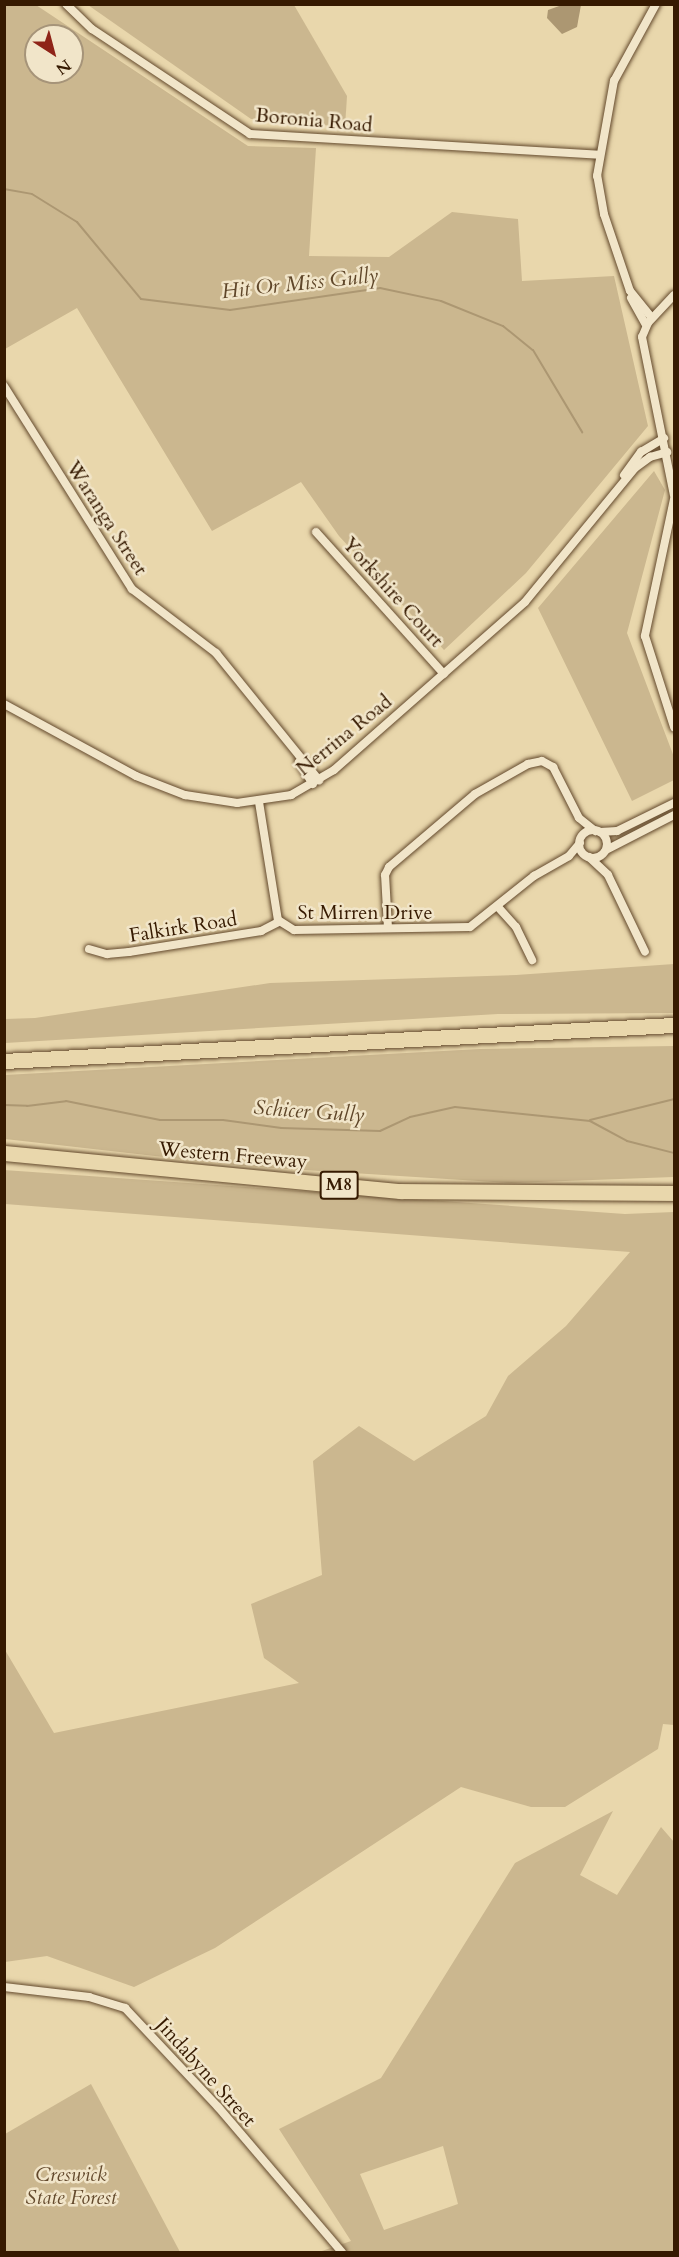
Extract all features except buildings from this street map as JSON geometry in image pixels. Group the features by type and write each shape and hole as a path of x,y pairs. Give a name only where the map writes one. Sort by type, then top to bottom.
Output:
{"highway":[{"path":"4,1061 675,1025"},
{"name":"Western Freeway","path":"4,1153 400,1191 675,1193"}],"street":[{"name":"Boronia Road","path":"66,4 92,29 250,134 600,155"},
{"path":"649,322 633,306 629,285 599,196 600,155 617,73 656,4"},
{"path":"675,295 649,322 643,346 674,478 675,497 645,636 675,727"},
{"name":"Waranga Street","path":"4,386 132,589 216,653 316,782"},
{"name":"Nerrina Road","path":"4,704 161,786 214,802 259,802 286,796 316,782 444,674 542,585 605,503 638,455 664,438"},
{"name":"Nerrina Road","path":"605,503 642,462 667,452"},
{"name":"Yorkshire Court","path":"316,532 444,674"},
{"path":"388,928 385,875 389,867 475,794 528,764 545,762 557,772 576,811 580,842 588,857 608,875"},
{"name":"St Mirren Drive","path":"259,802 279,922 294,930 467,928 498,907 580,842"},
{"path":"580,842 586,833 617,831 675,803"},
{"path":"576,811 606,838 608,875 645,952"},
{"path":"588,857 598,857 605,851 675,815"},
{"name":"St Mirren Drive","path":"554,864 588,857"},
{"path":"498,907 516,927 532,960"},
{"name":"Falkirk Road","path":"89,949 109,954 129,952 261,931 279,922"},
{"name":"Jindabyne Street","path":"4,1987 89,1997 126,2008 218,2107 342,2253"}],"green space":[{"path":"4,5 36,5 65,24 24,24 24,84 84,84 84,37 248,146 316,148 309,256 389,257 452,212 518,219 522,281 614,276 648,426 526,573 444,650 339,536 301,482 212,531 77,308 5,349"},
{"path":"88,5 294,5 347,96 345,127 251,119"},
{"path":"654,471 665,490 627,633 674,757 674,780 632,801 538,608"},
{"path":"674,964 674,1013 498,1014 5,1043 5,1019 35,1018 270,983 516,975"},
{"path":"674,1046 674,1177 511,1183 243,1166 5,1139 5,1075 480,1049"},
{"path":"4,1170 625,1214 674,1212 674,1725 663,1724 658,1749 565,1807 531,1807 461,1787 215,1948 134,1987 47,1956 5,1962 5,1650 54,1733 299,1683 264,1658 251,1604 322,1575 313,1461 359,1426 414,1461 486,1416 508,1376 566,1326 630,1252 5,1204"},
{"path":"613,1811 580,1875 617,1895 661,1827 674,1842 674,2252 319,2252 351,2241 279,2129 381,2078 515,1863","holes":["443,2146 458,2204 384,2230 360,2174"]},
{"name":"Creswick State Forest","path":"91,2084 180,2252 5,2252 5,2134"}],"shaded area":[{"path":"562,5 581,5 577,27 562,34 547,18 548,10"}],"waterway":[{"name":"Hit Or Miss Gully","path":"4,189 32,194 77,222 141,299 230,310 380,288 441,301 503,326 533,350 582,432"},
{"path":"590,1120 674,1099"},
{"name":"Schicer Gully","path":"4,1105 27,1106 66,1101 160,1120 223,1120 281,1128 380,1131 410,1117 455,1107 590,1121 627,1141 674,1153"}]}
